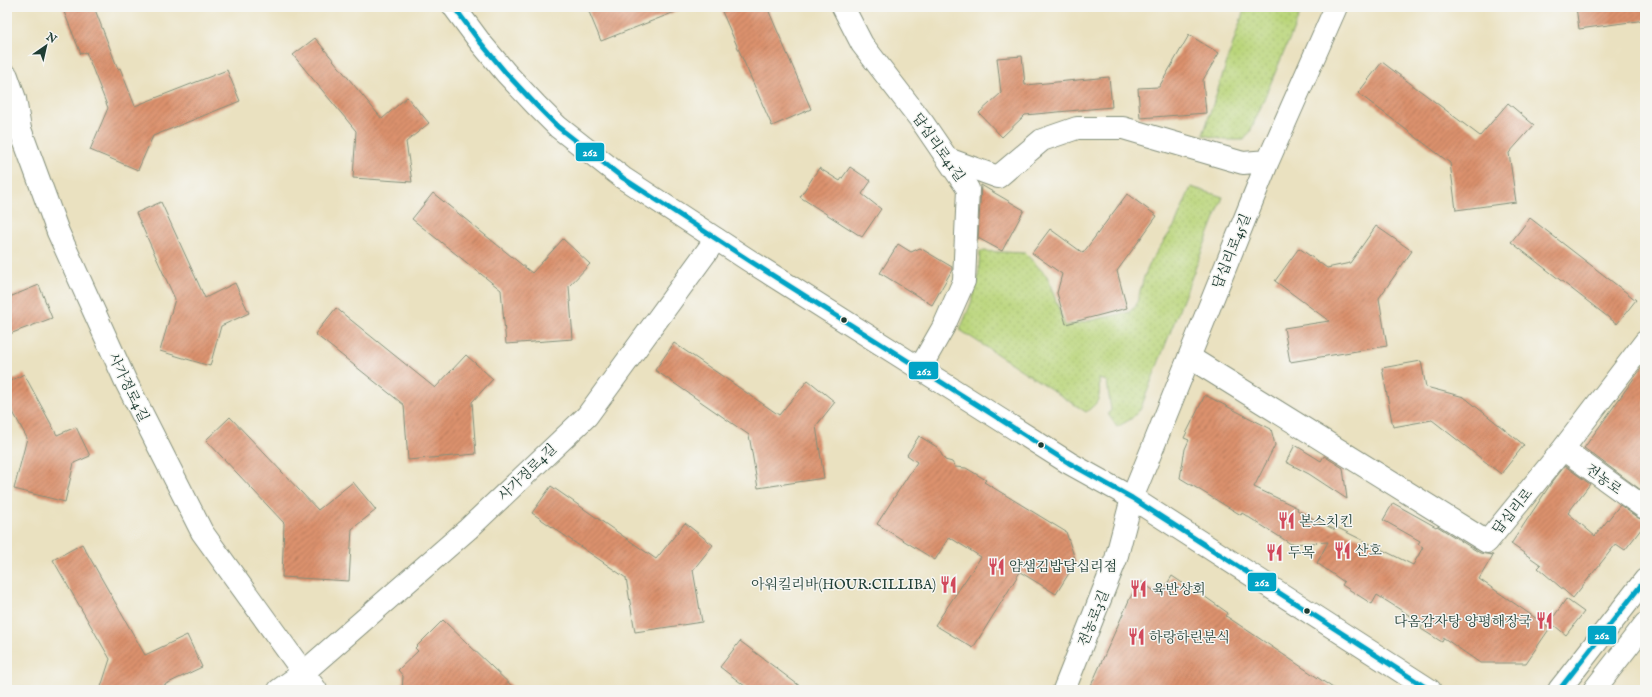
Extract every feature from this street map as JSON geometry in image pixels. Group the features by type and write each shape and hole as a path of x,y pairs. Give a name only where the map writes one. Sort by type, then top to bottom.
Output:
{"street":[{"path":"454,7 480,42 506,73 558,127 623,178 716,239 1069,463 1132,498 1430,690"},
{"name":"답십리로41길","path":"843,7 862,44 924,123 968,189 964,281 944,326 920,368"},
{"name":"답십리로45길","path":"1132,498 1268,161 1336,7"},
{"name":"사가정로4길","path":"7,76 15,99 20,129 58,232 126,382 202,532 316,690"},
{"path":"948,159 998,177 1042,140 1076,128 1123,128 1243,163 1268,161"},
{"name":"사가정로4길","path":"279,690 303,673 468,528 587,416 716,239"},
{"path":"1563,449 1645,342"},
{"name":"답십리로","path":"1188,357 1487,542 1563,449"},
{"name":"전농로","path":"1563,449 1645,508"},
{"name":"전농로3길","path":"1065,690 1116,559 1132,498"},
{"path":"1559,690 1645,580"},
{"path":"1594,690 1645,624"}],"green space":[{"path":"1245,7 1303,7 1250,132 1244,140 1225,140 1203,135"},
{"path":"1191,187 1223,197 1140,410 1131,419 1117,427 1108,414 1111,410 1107,381 1099,379 1100,390 1097,401 1086,412 960,330 971,303 978,279 980,251 1025,253 1047,276 1065,326 1129,312 1136,306 1144,277 1152,259 1175,225"}],"building":[{"path":"62,7 94,7 118,69 120,68 135,106 227,70 240,101 153,136 138,170 90,150 108,108 86,52 81,54"},
{"path":"587,7 685,7 685,8 601,41"},
{"path":"720,7 767,7 811,109 772,126"},
{"path":"1576,7 1645,7 1645,20 1579,29"},
{"path":"1189,35 1219,53 1203,80 1206,113 1140,118 1138,88 1159,87"},
{"path":"315,38 382,119 407,97 429,123 406,142 412,182 353,178 356,131 293,55"},
{"path":"1022,56 1025,85 1109,77 1112,107 1025,115 1002,137 979,113 1001,93 997,58"},
{"path":"1382,62 1480,136 1508,103 1534,125 1509,153 1516,202 1456,210 1450,163 1358,93"},
{"path":"850,167 871,181 862,194 881,209 862,237 800,197 819,168 840,181"},
{"path":"981,185 1024,210 1002,251 978,238"},
{"path":"433,193 532,273 563,239 590,264 569,286 573,339 506,344 501,290 412,219"},
{"path":"1127,194 1157,216 1117,271 1127,308 1066,324 1057,293 1062,274 1032,253 1050,229 1083,253"},
{"path":"161,202 205,298 235,283 249,313 221,326 210,366 160,351 175,299 136,213"},
{"path":"1530,218 1636,300 1617,324 1511,242"},
{"path":"1376,226 1412,251 1379,298 1387,346 1290,362 1284,328 1329,321 1275,281 1299,248 1327,268 1350,263"},
{"path":"898,244 911,252 920,248 952,267 952,270 932,305 880,273"},
{"path":"39,285 52,318 7,335 7,298"},
{"path":"336,308 435,388 466,355 493,379 472,402 476,454 408,460 404,405 315,334"},
{"path":"674,343 779,415 808,380 835,402 816,426 824,478 758,488 749,435 655,370"},
{"path":"1421,361 1426,387 1464,397 1524,445 1501,474 1432,420 1393,427 1382,368"},
{"path":"1645,363 1645,493 1584,448"},
{"path":"24,374 57,435 76,427 90,456 74,463 65,502 14,489 27,438 7,401 7,383"},
{"path":"1205,395 1271,429 1275,445 1254,487 1298,508 1297,510 1335,530 1336,527 1413,565 1423,547 1418,544 1420,541 1383,520 1393,503 1436,527 1437,526 1480,553 1493,555 1479,579 1550,628 1526,663 1480,663 1444,638 1442,642 1421,629 1423,624 1377,595 1372,604 1342,585 1344,582 1317,563 1328,542 1291,544 1242,513 1241,515 1180,478 1185,449 1189,440 1184,438"},
{"path":"230,417 318,510 353,482 376,510 352,529 349,581 282,577 284,523 206,440"},
{"path":"919,436 937,447 945,460 952,462 955,467 966,468 986,480 984,482 1066,532 1076,562 1056,594 1020,572 973,648 935,625 981,557 949,537 935,560 877,524 917,462 907,455"},
{"path":"1295,445 1321,461 1324,456 1343,468 1347,499 1309,474 1286,462"},
{"path":"1565,466 1590,484 1568,513 1595,536 1620,505 1638,518 1645,520 1645,524 1625,550 1616,544 1573,598 1538,568 1541,565 1511,544 1552,482"},
{"path":"551,486 656,559 685,523 713,545 693,570 702,622 635,632 626,578 532,513"},
{"path":"82,544 145,655 187,635 202,667 164,685 163,690 100,690 110,659 53,560"},
{"path":"1172,576 1193,590 1194,589 1228,613 1226,616 1336,690 1089,690 1130,598 1140,581 1160,595"},
{"path":"1566,599 1584,612 1566,635 1550,622"},
{"path":"443,620 516,690 402,690 403,676 398,670 418,651 415,648"},
{"path":"740,641 805,690 750,690 720,667"}],"transit line":[{"name":"262","path":"454,7 480,42 536,105 558,127 623,178 750,261 1069,463 1132,498 1430,690"},
{"name":"262","path":"1559,690 1645,580"}],"place":[{"name":"본스치킨","path":"1286,521"},
{"name":"산호","path":"1342,550"},
{"name":"두목","path":"1275,552"},
{"name":"얌샘김밥답십리점","path":"996,566"},
{"name":"아워킬리바(HOUR:CILLIBA)","path":"949,584"},
{"name":"육반상회","path":"1139,589"},
{"name":"다옴감자탕 양평해장국","path":"1545,621"},
{"name":"하랑하린분식","path":"1136,637"}]}
